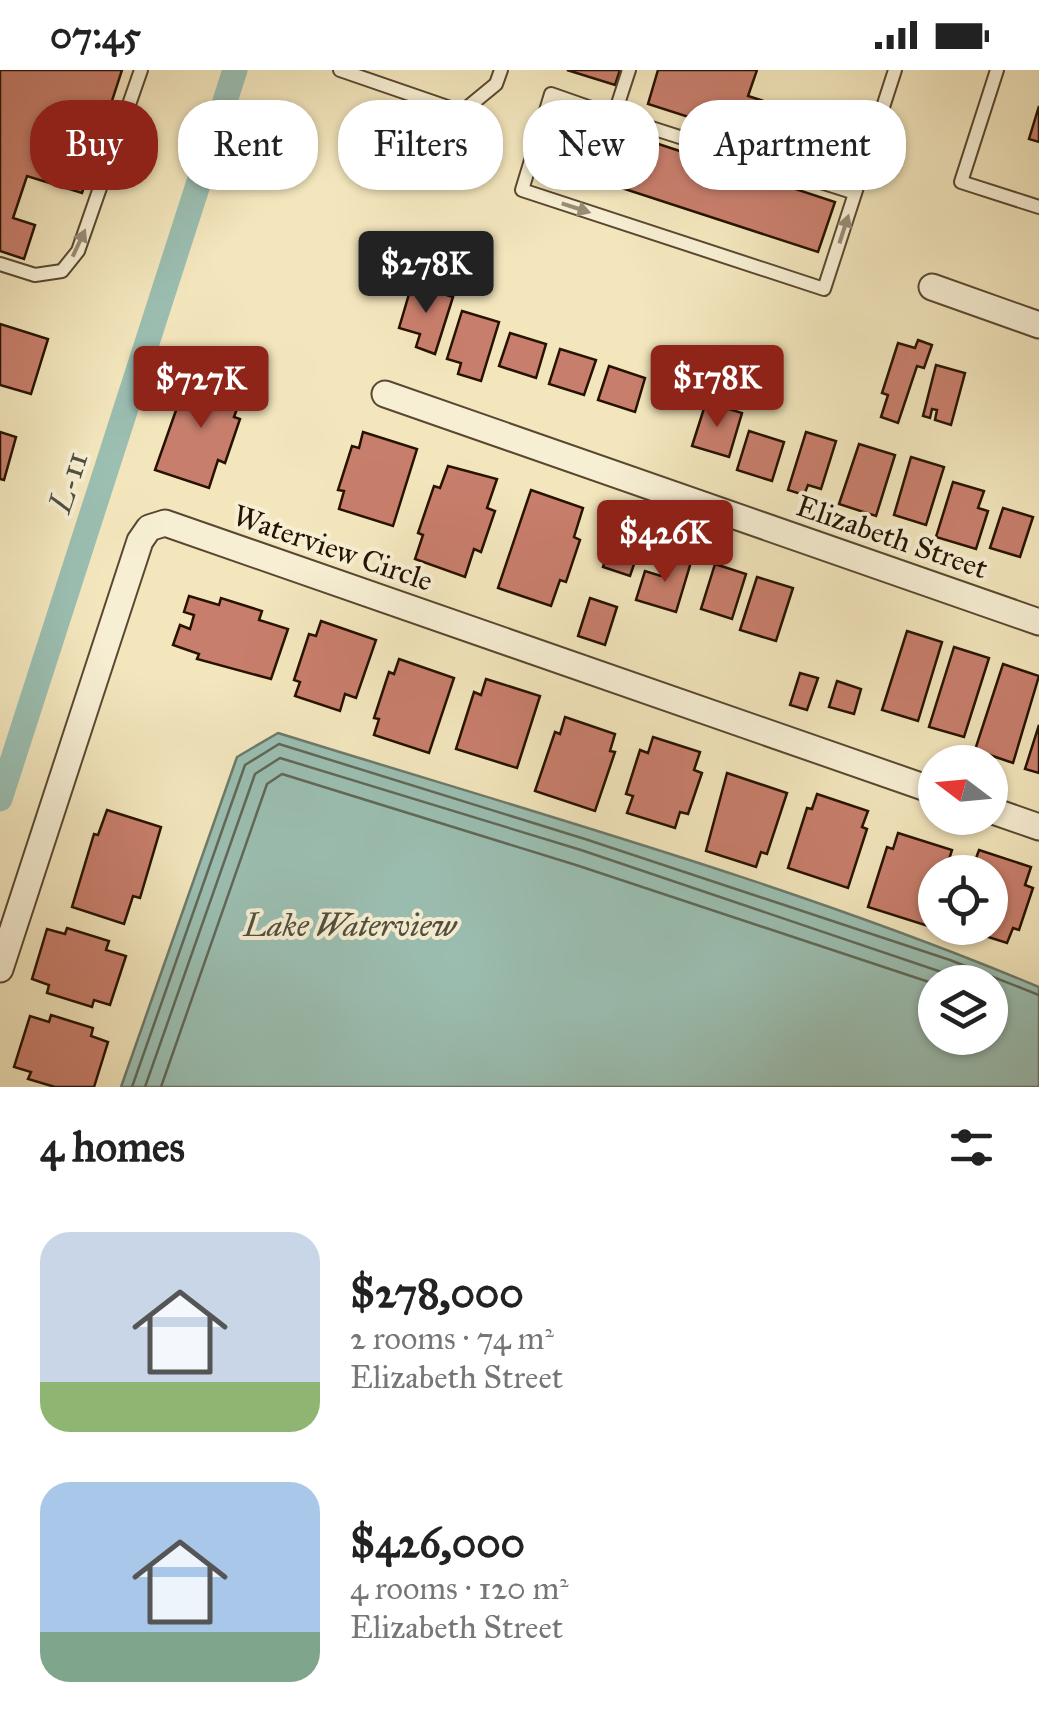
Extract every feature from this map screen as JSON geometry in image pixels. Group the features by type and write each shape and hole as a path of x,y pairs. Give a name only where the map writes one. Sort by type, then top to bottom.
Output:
{"street":[{"path":"932,286 1039,325"},
{"name":"Elizabeth Street","path":"385,394 1039,622"},
{"name":"Waterview Circle","path":"0,969 140,541 150,528 165,523 918,785"},
{"path":"1008,816 1039,827"}],"lane":[{"path":"0,264 36,275 62,271 78,251 140,70"},
{"path":"340,70 462,112 496,84 500,70"},
{"path":"619,100 629,70"},
{"path":"523,187 522,190 824,289 896,70"},
{"path":"998,70 962,182 1039,207"},
{"path":"659,130 855,193"}],"water":[{"name":"Lake Waterview","path":"278,733 757,882 918,940 918,945 933,945 984,965 918,965 918,1055 1008,1055 1008,975 1039,987 1039,1087 121,1087 237,757"}],"building":[{"path":"0,70 122,70 112,100 30,100 30,177 27,176 13,218 35,225 24,259 0,251"},
{"path":"567,70 620,70 615,85"},
{"path":"658,70 757,70 748,96 760,100 679,100 679,114 659,108 659,100 649,100"},
{"path":"1039,106 1039,142 1029,139"},
{"path":"659,144 679,151 679,190 798,190 835,202 818,252 628,190 659,190"},
{"path":"412,284 453,297 435,354 416,347 420,334 399,328"},
{"path":"462,311 499,322 481,381 458,374 461,363 447,359"},
{"path":"0,324 48,339 31,394 0,385"},
{"path":"510,333 546,344 536,378 499,366"},
{"path":"918,340 932,345 924,368 917,366 898,423 881,417 888,395 882,393 898,343 915,348"},
{"path":"560,349 596,360 584,395 549,384"},
{"path":"936,365 965,373 951,425 935,420 937,410 932,409 930,418 923,416"},
{"path":"609,366 645,378 635,412 598,400"},
{"path":"195,373 244,390 234,417 240,419 225,463 218,460 209,488 155,470 180,399 185,401"},
{"path":"706,402 742,413 729,457 692,446"},
{"path":"749,431 784,442 772,481 737,470"},
{"path":"0,432 16,437 4,480 0,479"},
{"path":"363,432 417,449 393,526 339,509 344,491 338,490 352,446 359,448"},
{"path":"806,432 836,441 821,489 808,485 804,495 788,490"},
{"path":"859,444 895,455 876,516 839,504"},
{"path":"911,457 944,467 926,525 894,515"},
{"path":"448,466 497,479 487,508 495,511 481,552 474,549 465,577 415,559 423,535 418,533 434,486 440,488"},
{"path":"953,482 984,491 978,508 988,511 976,549 936,537"},
{"path":"531,490 583,508 574,537 580,540 566,582 560,580 551,606 498,588"},
{"path":"1003,508 1033,517 1020,557 990,548"},
{"path":"615,529 643,538 630,576 603,567"},
{"path":"668,554 691,562 676,612 636,600 645,571 661,576"},
{"path":"715,564 746,574 732,619 701,609"},
{"path":"757,577 793,588 776,641 740,630"},
{"path":"189,596 219,605 221,598 262,611 259,620 288,629 271,679 197,659 199,654 173,645 180,625 190,629 194,615 184,612"},
{"path":"590,598 617,607 605,645 578,636"},
{"path":"321,621 376,640 356,698 345,694 340,711 295,696 300,682 294,680 309,634 316,636"},
{"path":"907,631 942,642 918,721 882,710"},
{"path":"954,647 989,658 964,737 929,727"},
{"path":"399,659 454,678 429,753 374,735 379,719 374,718 389,672 394,674"},
{"path":"1003,664 1039,676 1013,763 1008,761 1008,745 977,745"},
{"path":"800,673 818,678 807,710 790,705"},
{"path":"486,679 540,696 517,768 456,749 474,692 481,695"},
{"path":"837,681 861,689 854,714 829,707"},
{"path":"565,717 615,734 610,751 615,752 595,811 535,791 555,732 560,734"},
{"path":"1039,725 1039,773 1025,769"},
{"path":"653,737 700,752 694,770 702,773 688,814 680,812 675,828 627,813 633,796 626,794 640,750 648,753"},
{"path":"727,773 787,793 767,854 761,852 756,867 706,851"},
{"path":"817,794 868,811 862,827 867,829 848,888 788,868 807,808 812,809"},
{"path":"107,810 161,827 140,898 133,896 124,924 72,907 94,834 98,835"},
{"path":"898,833 952,850 950,855 918,855 918,923 868,907 887,847 893,849"},
{"path":"1008,859 1031,867 1025,885 1033,888 1019,930 1013,928 1008,940"},
{"path":"67,928 109,941 106,950 126,956 110,1005 94,1000 92,1007 47,993 49,985 32,979 47,929 65,934"},
{"path":"51,1015 93,1028 91,1036 108,1042 94,1087 55,1087 28,1079 31,1072 14,1067 30,1016 49,1022"}],"waterway":[{"name":"L-11","path":"0,799 235,70"}]}
